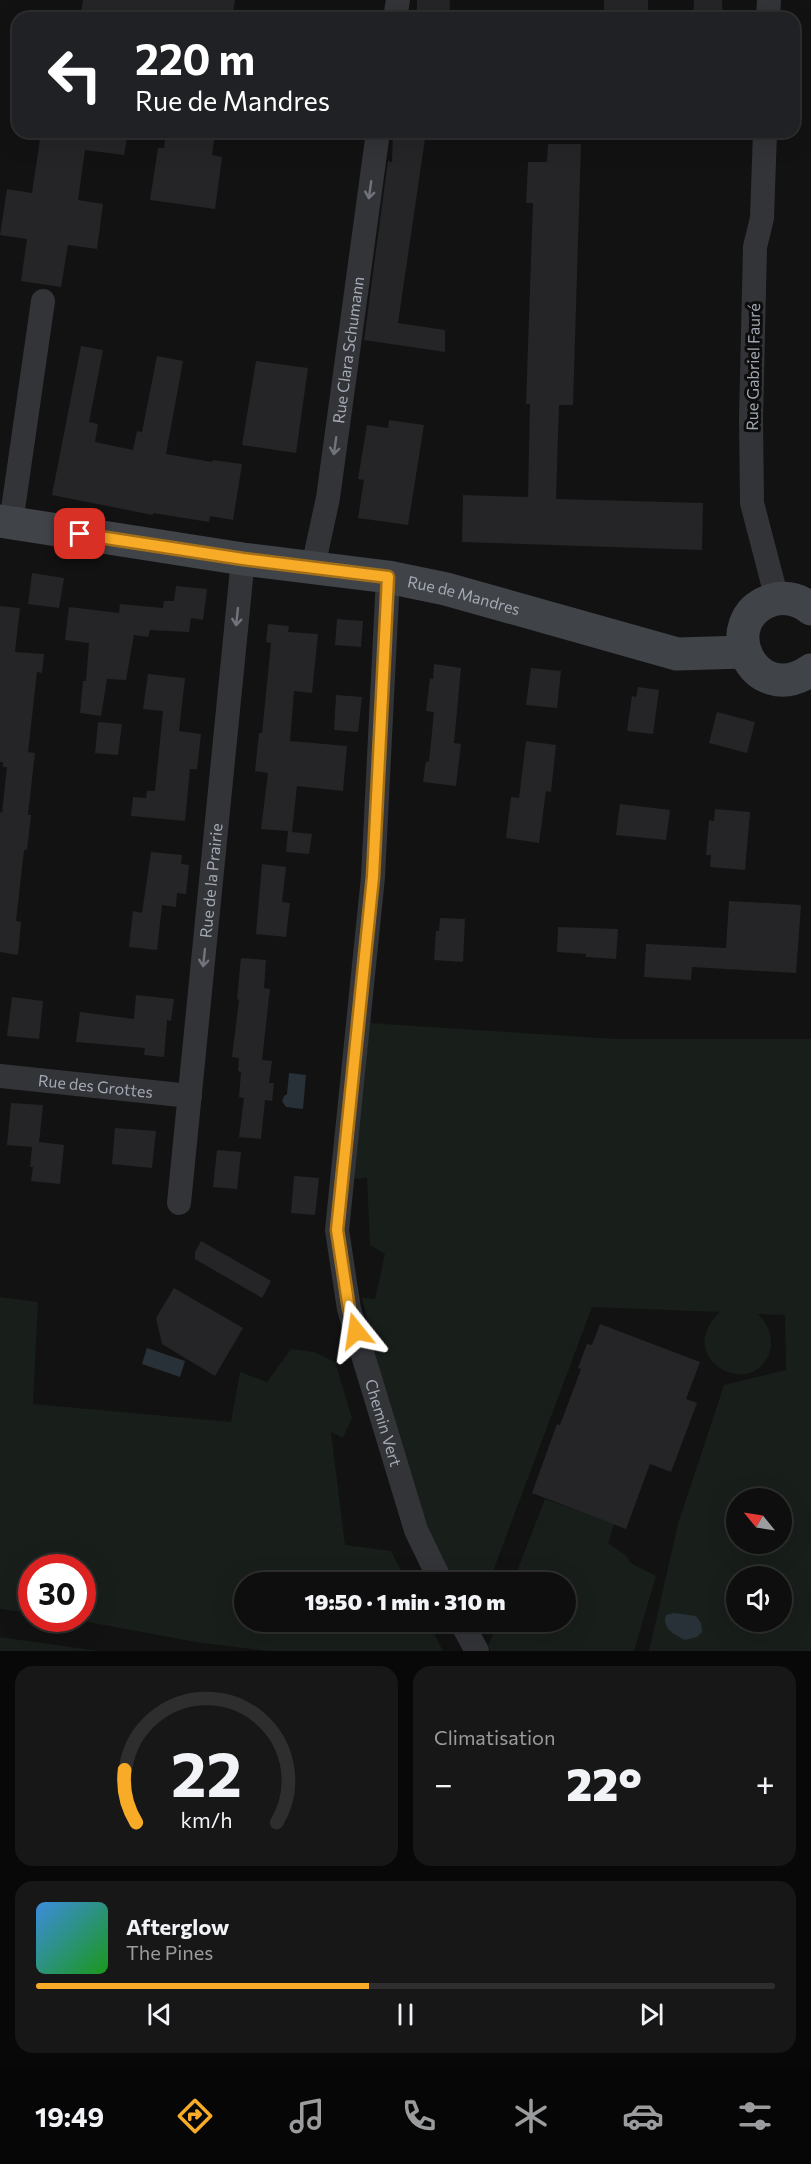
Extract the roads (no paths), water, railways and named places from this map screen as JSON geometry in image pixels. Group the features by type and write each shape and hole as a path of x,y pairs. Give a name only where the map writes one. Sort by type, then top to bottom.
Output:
{"street":[{"name":"Rue Clara Schumann","path":"313,567 328,498 377,138"},
{"name":"Rue Gabriel Fauré","path":"765,138 762,218 756,247 752,503 777,599"},
{"path":"5,522 43,302"},
{"name":"Rue de Mandres","path":"5,522 243,559 388,577 446,589 677,654 744,652"},
{"name":"Rue de la Prairie","path":"179,1203 243,559"},
{"name":"Chemin Vert","path":"388,577 373,877 337,1230 349,1309 416,1530 436,1572"},
{"path":"811,609 800,601 789,599 766,602 748,618 742,640 749,663 767,678 790,680 802,677 811,670"},
{"name":"Rue des Grottes","path":"0,1077 190,1096"},
{"path":"467,1632 477,1651"}]}
